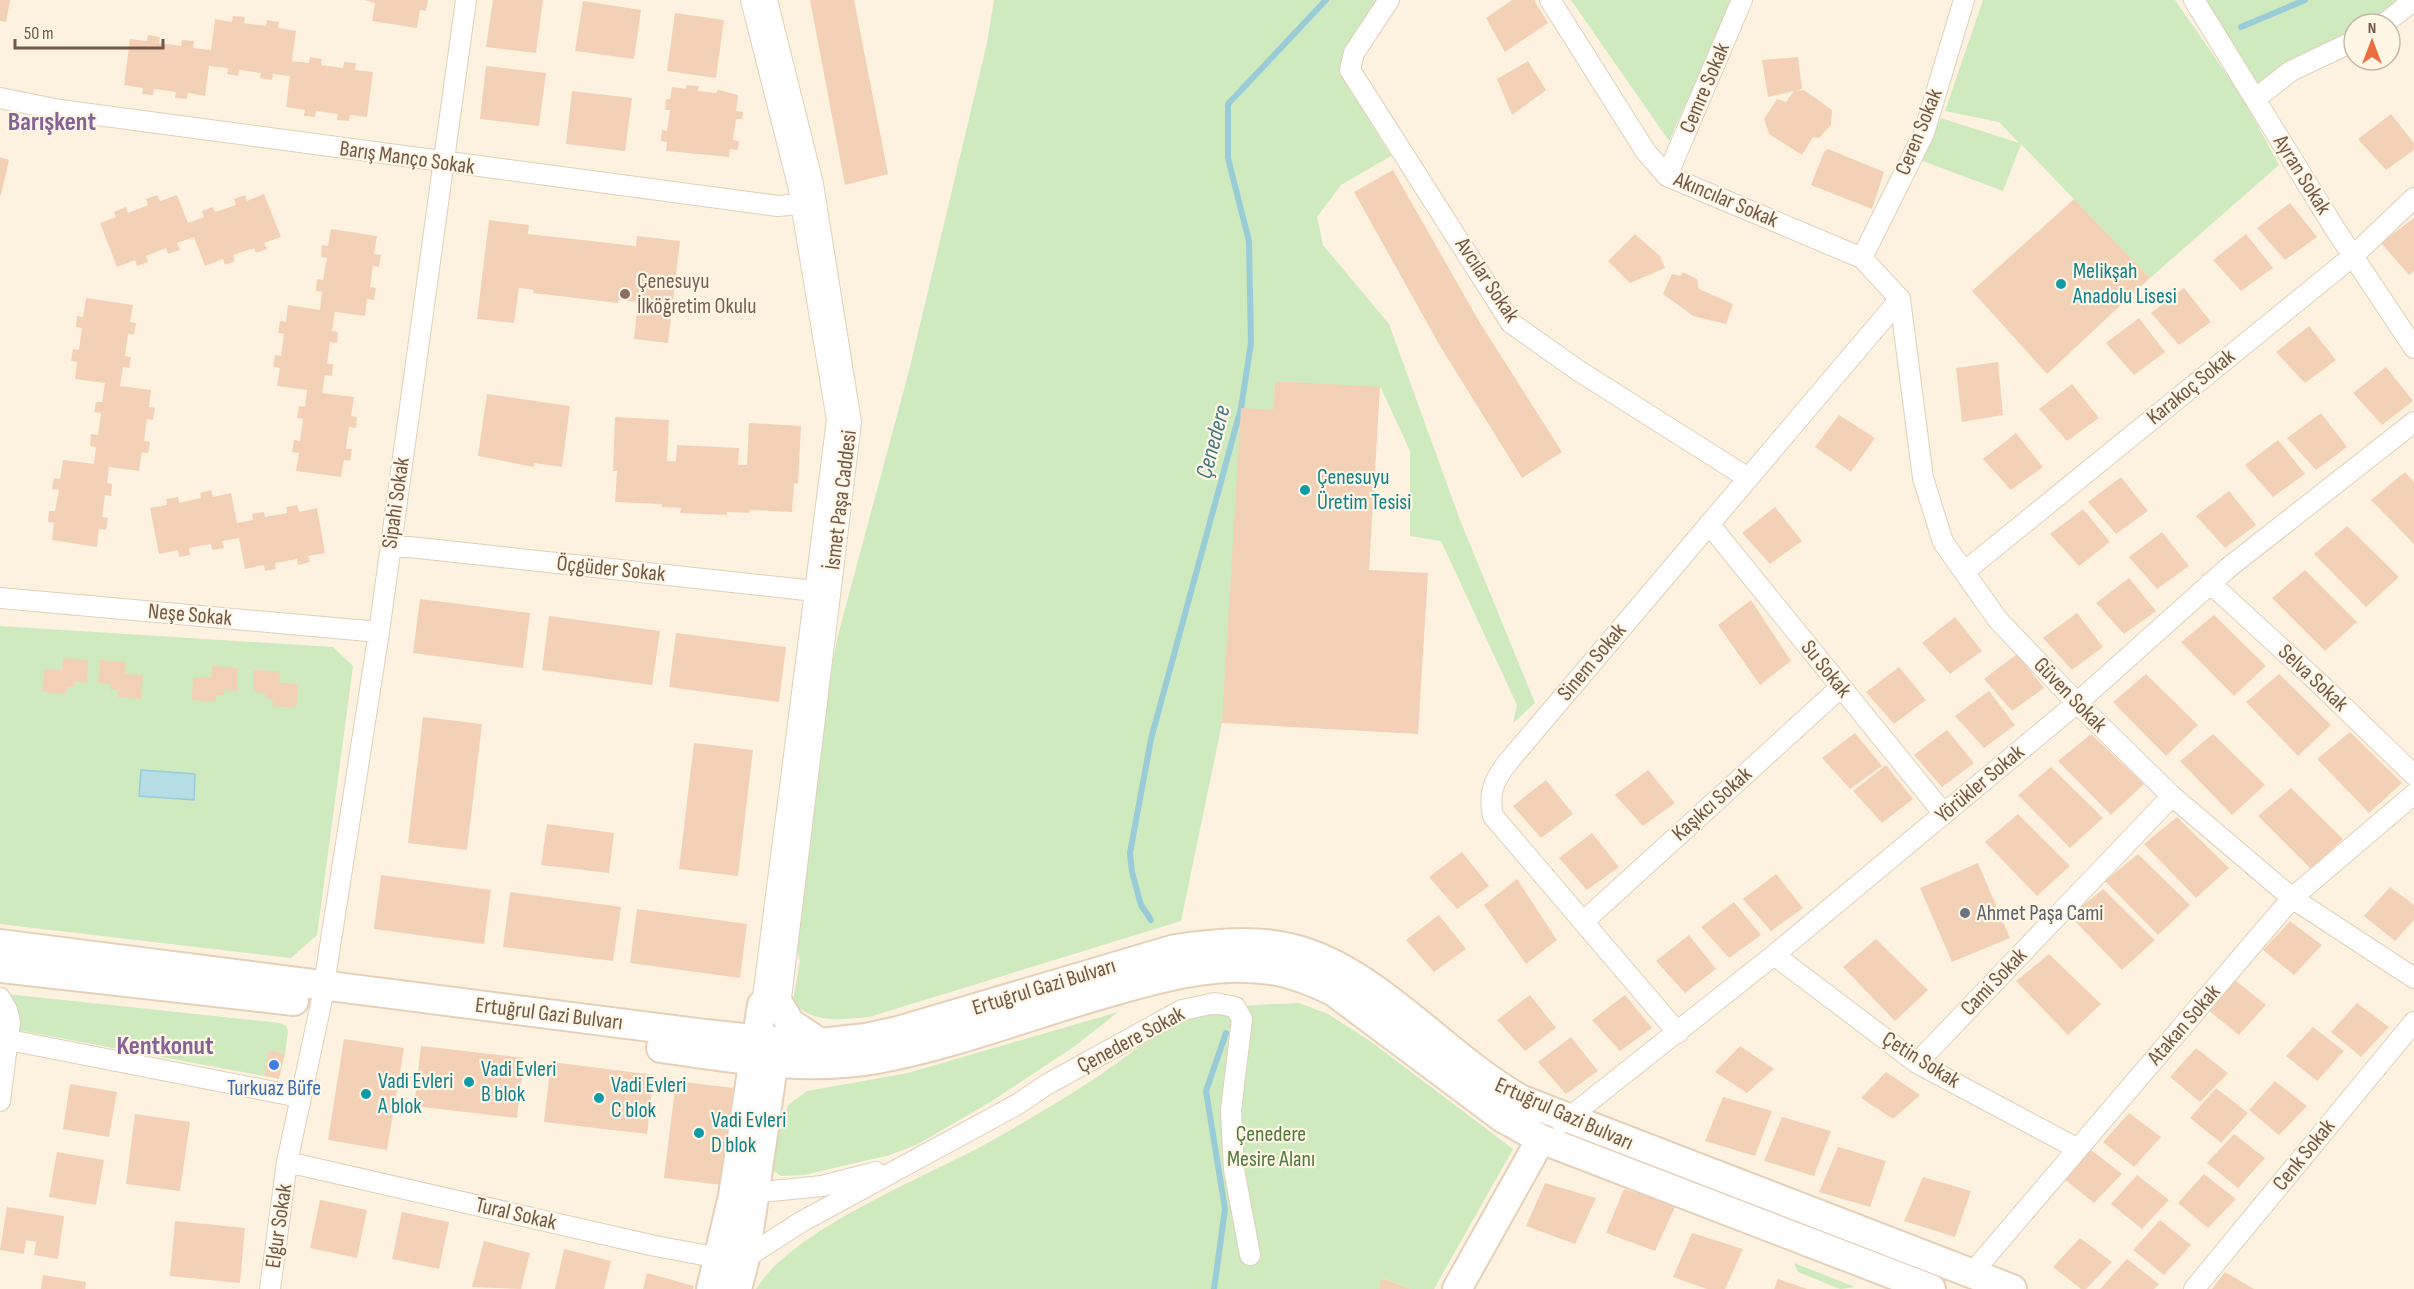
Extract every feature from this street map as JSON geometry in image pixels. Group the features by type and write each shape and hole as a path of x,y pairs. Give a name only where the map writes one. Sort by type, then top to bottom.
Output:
{"main road":[{"name":"Ertuğrul Gazi Bulvarı","path":"0,944 323,995 703,1044 763,1063 819,1054 1175,949 1214,944 1288,947 1337,966 1367,984 1494,1085 1567,1119 2012,1289"},
{"name":"Ertuğrul Gazi Bulvarı","path":"0,968 323,995"},
{"name":"Ertuğrul Gazi Bulvarı","path":"819,1054 878,1059 915,1050 1047,1009 1170,976 1214,969 1281,971 1308,979 1333,991 1503,1118 1541,1139 1921,1287"},
{"path":"771,1006 819,1054 791,1076 763,1063 740,1072 703,1044 736,1026 771,1006"},
{"path":"737,1289 732,1257 744,1194 771,1006"},
{"path":"1457,1289 1541,1139"},
{"path":"711,1289 732,1257"}],"street":[{"name":"Sipahi Sokak","path":"300,1097 323,995 379,632 466,0"},
{"name":"İsmet Paşa Caddesi","path":"751,0 808,203"},
{"name":"İsmet Paşa Caddesi","path":"767,0 808,203 837,420 822,588 771,1006"},
{"name":"Avcılar Sokak","path":"1389,0 1354,54 1350,70 1511,323 1579,371 1748,478"},
{"name":"Akıncılar Sokak","path":"1550,0 1646,152 1667,176 1862,258 1900,299"},
{"name":"Cemre Sokak","path":"1667,176 1742,0"},
{"name":"Ceren Sokak","path":"1862,258 1924,133 1964,0"},
{"name":"Ayran Sokak","path":"2194,0 2353,256 2414,348"},
{"path":"2399,12 2414,0"},
{"path":"2255,99 2291,71 2342,47"},
{"name":"Barış Manço Sokak","path":"0,98 60,110 778,206 808,203"},
{"name":"Karakoç Sokak","path":"1964,572 2353,256 2414,198"},
{"name":"Sinem Sokak","path":"1678,1033 1493,816 1491,791 1496,778 1508,762 1900,299"},
{"name":"Güven Sokak","path":"1900,299 1923,478 1943,542 1998,620 2077,703 2172,796 2292,898 2414,978"},
{"name":"Yörükler Sokak","path":"1541,1139 1774,955 2077,703 2210,583 2414,422"},
{"name":"Su Sokak","path":"1709,524 1944,814"},
{"name":"Öçgüder Sokak","path":"391,545 822,588"},
{"name":"Selva Sokak","path":"2210,583 2320,684 2414,775"},
{"name":"Neşe Sokak","path":"0,598 379,632"},
{"name":"Kaşıkcı Sokak","path":"1583,922 1841,687"},
{"name":"Atakan Sokak","path":"1972,1273 2292,898 2414,794"},
{"name":"Cami Sokak","path":"1917,1063 2172,796"},
{"name":"Çetin Sokak","path":"1774,955 1917,1063 2078,1149"},
{"path":"0,998 7,1010 10,1022 0,1101"},
{"name":"Çenedere Sokak","path":"732,1257 1018,1104 1046,1085 1182,1010 1215,1003 1235,1007 1242,1019 1232,1110 1234,1169 1250,1255"},
{"name":"Cenk Sokak","path":"2194,1289 2414,1022"},
{"path":"9,1040 300,1097"},
{"name":"Elgur Sokak","path":"270,1289 287,1162 300,1097"},
{"name":"Tural Sokak","path":"287,1162 655,1246 732,1257"},
{"name":"Çenedere Sokak","path":"744,1194 822,1186 907,1164"}],"green space":[{"path":"994,0 1383,0 1345,82 1391,156 1341,185 1317,217 1323,245 1389,324 1460,520 1535,703 1513,723 1517,705 1441,541 1410,536 1410,451 1381,388 1275,381 1273,410 1222,723 1181,921 869,1017 828,1019 809,1014 793,1001 800,961 793,936 818,739 838,635 909,371 987,43"},
{"path":"1571,0 1732,0 1669,141"},
{"path":"1983,0 2175,0 2241,95 2279,165 2150,278 2021,144 2003,191 1920,160 1941,118 2019,143 1999,122 1945,111"},
{"path":"2194,0 2414,0 2399,12 2342,12 2342,48 2255,99"},
{"path":"0,626 333,647 353,666 317,935 291,958 0,924"},
{"path":"7,994 280,1023 286,1026 288,1031 285,1054 269,1051 264,1076 17,1030"},
{"name":"Çenedere Mesire Alanı","path":"1299,1003 1328,1014 1370,1041 1513,1149 1434,1289 1411,1289 1383,1278 1379,1289 756,1289 776,1265 803,1243 836,1222 1007,1132 1186,1019 1224,1008"},
{"path":"1118,1012 1075,1046 992,1101 918,1144 890,1155 804,1175 781,1176 772,1170 775,1142 788,1105 807,1091 908,1073"},
{"path":"1794,1263 1855,1287 1840,1289 1798,1272"}],"water":[{"path":"141,770 195,774 194,800 139,796"}],"building":[{"path":"0,0 10,0 6,22 0,21"},
{"path":"364,0 428,0 426,11 420,10 417,28 372,21 375,3"},
{"path":"493,0 543,0 536,53 486,47"},
{"path":"810,0 854,0 888,174 845,185"},
{"path":"1512,0 1534,0 1548,23 1505,52 1486,18"},
{"path":"583,1 641,10 634,59 575,51"},
{"path":"675,13 724,20 716,78 667,71"},
{"path":"233,16 245,17 244,23 266,26 267,20 279,22 278,28 296,31 292,61 309,63 310,57 322,59 321,65 343,68 344,62 356,63 355,70 373,72 367,117 350,115 349,121 337,120 338,114 316,111 315,117 304,116 305,110 286,107 290,76 273,74 272,80 260,78 261,73 239,70 238,76 227,74 228,68 209,66 205,96 188,93 187,99 175,98 176,92 154,89 153,95 142,94 143,88 124,85 130,39 147,41 148,35 160,37 159,43 181,46 182,40 194,41 193,48 211,50 215,19 232,22"},
{"path":"1798,57 1802,89 1768,97 1762,60"},
{"path":"1528,61 1546,90 1512,115 1497,79"},
{"path":"486,66 546,73 539,126 480,119"},
{"path":"686,85 699,86 698,91 716,93 718,90 738,95 736,111 743,112 742,119 736,119 733,140 739,141 738,150 730,149 729,157 666,151 667,142 661,141 662,130 667,131 670,110 665,110 666,99 670,99 672,87 686,89"},
{"path":"1804,90 1832,110 1831,125 1819,138 1813,137 1802,155 1769,134 1764,119 1777,99 1786,102 1794,91"},
{"path":"572,91 632,98 625,151 566,144"},
{"path":"2391,114 2414,143 2414,150 2386,170 2358,139"},
{"path":"1828,149 1884,172 1872,209 1811,185 1824,152"},
{"path":"0,157 9,160 1,195 0,195"},
{"path":"1393,170 1480,323 1562,452 1522,478 1440,346 1354,192"},
{"path":"264,194 281,237 264,243 267,249 256,253 254,248 233,255 235,261 225,265 223,259 205,266 194,237 177,243 180,250 168,254 166,248 146,256 148,262 137,266 135,260 117,267 100,223 116,217 114,212 126,207 128,213 148,205 146,199 157,195 160,201 177,195 188,223 204,217 202,211 213,207 215,212 236,205 234,199 245,195 247,201"},
{"name":"Melikşah Anadolu Lisesi","path":"2074,199 2150,278 2047,374 1972,291"},
{"path":"2290,203 2317,237 2285,260 2257,228"},
{"path":"2414,218 2414,271 2409,275 2381,243"},
{"path":"489,220 529,225 528,234 636,246 637,236 680,241 668,343 634,339 638,302 618,300 618,303 533,293 534,290 519,288 514,323 477,319"},
{"path":"331,229 377,236 374,254 381,255 379,267 373,266 370,287 376,288 374,300 367,299 365,316 335,312 332,331 338,332 337,343 330,342 327,364 333,364 332,376 325,375 322,393 354,397 351,416 357,417 356,428 349,427 346,449 352,449 350,461 344,460 341,477 296,471 299,453 292,452 294,440 300,441 303,419 297,418 299,406 305,407 307,390 277,386 280,368 273,367 275,355 281,356 284,334 278,333 280,321 286,322 288,305 320,310 322,292 316,291 317,279 323,280 327,258 321,257 322,245 328,246"},
{"path":"1635,234 1660,256 1665,268 1630,283 1608,261"},
{"path":"2246,234 2273,268 2241,291 2213,260"},
{"path":"1683,272 1697,279 1699,289 1733,304 1726,324 1693,316 1663,294 1672,274 1681,276"},
{"path":"2184,288 2211,322 2179,345 2151,313"},
{"path":"86,298 133,305 130,322 136,323 134,335 128,334 125,356 131,357 129,368 123,367 120,386 151,390 149,407 155,408 153,420 147,419 144,441 150,442 148,453 142,452 139,471 109,467 107,483 112,484 111,496 105,495 102,517 108,518 106,530 99,529 97,547 52,540 54,523 48,522 49,511 55,511 59,490 52,489 54,478 60,479 63,460 94,464 96,447 90,446 91,434 98,435 101,413 94,412 96,402 102,402 105,383 75,379 77,362 71,361 73,349 79,350 82,328 76,327 77,316 83,317"},
{"path":"2139,318 2165,352 2134,375 2106,343"},
{"path":"2309,326 2336,360 2305,383 2276,352"},
{"path":"1998,362 2003,415 1962,422 1956,368"},
{"path":"2386,367 2413,401 2382,425 2353,393"},
{"name":"Çenesuyu Üretim Tesisi","path":"1275,381 1380,387 1369,570 1428,573 1418,734 1222,723 1241,408 1273,410"},
{"path":"2072,384 2099,418 2067,441 2039,409"},
{"path":"487,394 570,406 562,467 534,463 534,467 478,456"},
{"path":"2321,413 2347,447 2316,470 2287,438"},
{"path":"1839,415 1875,438 1851,472 1815,447"},
{"path":"615,417 669,420 667,461 676,461 677,445 739,448 738,465 747,465 749,423 801,426 798,484 794,483 792,512 750,510 749,513 727,512 727,515 680,513 681,508 662,507 662,504 615,502 617,471 613,471"},
{"path":"2016,433 2043,467 2011,490 1983,459"},
{"path":"2278,440 2305,474 2273,497 2245,465"},
{"path":"2405,472 2414,482 2414,544 2371,500"},
{"path":"2121,477 2148,511 2116,534 2088,502"},
{"path":"211,490 213,497 231,493 237,523 253,520 252,514 264,512 265,517 287,513 286,507 297,505 299,512 317,508 325,553 308,556 310,562 298,565 297,559 275,563 276,569 265,571 264,565 245,569 239,538 222,541 224,548 212,550 211,544 189,548 190,555 179,557 178,550 159,554 150,508 167,505 166,499 178,497 179,503 201,498 200,493"},
{"path":"2229,491 2256,525 2225,548 2196,516"},
{"path":"1775,507 1802,541 1770,564 1742,533"},
{"path":"2083,509 2110,542 2079,566 2050,534"},
{"path":"2347,526 2399,577 2366,607 2314,554"},
{"path":"2162,532 2189,566 2157,589 2129,557"},
{"path":"2305,570 2357,622 2325,651 2272,598"},
{"path":"2129,578 2156,611 2124,634 2096,603"},
{"path":"420,599 530,613 523,668 413,653"},
{"path":"1751,600 1791,661 1760,685 1718,625"},
{"path":"2077,613 2103,647 2072,670 2043,638"},
{"path":"2214,615 2266,666 2234,696 2181,642"},
{"path":"549,616 660,631 652,685 542,670"},
{"path":"1955,617 1982,651 1950,674 1922,643"},
{"path":"676,633 786,647 779,702 669,687"},
{"path":"2017,654 2044,688 2012,711 1984,679"},
{"path":"63,658 88,660 87,683 75,682 74,687 67,687 66,694 42,692 44,669 62,670"},
{"path":"100,660 126,662 125,674 143,675 141,699 118,697 118,690 110,690 111,684 98,683"},
{"path":"212,666 238,668 237,691 224,690 224,695 216,695 216,702 192,700 193,677 211,678"},
{"path":"1899,667 1926,700 1894,724 1866,692"},
{"path":"254,670 280,671 279,683 298,684 296,708 272,706 273,699 265,698 265,693 253,692"},
{"path":"2146,674 2198,725 2166,756 2113,702"},
{"path":"2279,674 2331,725 2298,756 2246,702"},
{"path":"1989,691 2015,725 1984,748 1955,716"},
{"path":"423,717 482,724 467,850 408,843"},
{"path":"1947,730 1974,763 1942,787 1914,755"},
{"path":"2350,732 2402,783 2369,813 2317,759"},
{"path":"1855,733 1882,766 1850,789 1822,758"},
{"path":"2091,734 2144,784 2111,815 2058,761"},
{"path":"2213,734 2265,785 2232,815 2180,761"},
{"path":"694,743 753,750 738,876 679,869"},
{"path":"1886,765 1913,799 1882,823 1853,791"},
{"path":"2051,767 2103,818 2070,848 2018,795"},
{"path":"1648,770 1675,803 1643,826 1615,795"},
{"path":"1546,780 1573,814 1541,838 1513,806"},
{"path":"2291,788 2343,839 2311,869 2258,816"},
{"path":"2018,814 2070,866 2037,896 1985,842"},
{"path":"2177,817 2229,868 2196,898 2144,844"},
{"path":"547,824 614,833 609,873 541,865"},
{"path":"1592,833 1619,867 1587,890 1559,858"},
{"path":"1462,852 1489,886 1457,909 1429,877"},
{"path":"2138,854 2190,905 2158,935 2105,881"},
{"name":"Ahmet Paşa Cami","path":"1978,863 2010,938 1952,962 1920,888"},
{"path":"1776,874 1803,908 1771,931 1743,899"},
{"path":"381,875 491,890 484,944 374,929"},
{"path":"1517,879 1557,940 1526,964 1484,905"},
{"path":"2390,887 2414,905 2414,920 2395,941 2364,916"},
{"path":"2103,889 2155,940 2122,970 2070,916"},
{"path":"510,892 621,907 613,961 503,947"},
{"path":"1734,902 1761,935 1729,958 1701,927"},
{"path":"637,909 747,924 740,978 630,963"},
{"path":"1439,915 1466,949 1434,972 1406,940"},
{"path":"2290,921 2322,945 2294,975 2263,950"},
{"path":"1689,935 1716,969 1685,993 1656,961"},
{"path":"1876,939 1928,990 1895,1021 1843,967"},
{"path":"2049,954 2101,1004 2068,1035 2016,981"},
{"path":"2235,980 2266,1005 2239,1035 2208,1010"},
{"path":"1530,995 1556,1028 1525,1051 1497,1020"},
{"path":"1625,995 1652,1028 1620,1051 1592,1020"},
{"path":"2357,1003 2389,1027 2361,1057 2331,1032"},
{"path":"2313,1027 2344,1051 2317,1081 2286,1056"},
{"path":"1571,1037 1598,1071 1566,1094 1538,1062"},
{"name":"Vadi Evleri A blok","path":"344,1039 404,1048 387,1150 328,1140"},
{"name":"Vadi Evleri B blok","path":"421,1046 524,1058 517,1118 414,1106"},
{"path":"1740,1046 1774,1069 1747,1093 1715,1072"},
{"path":"2196,1048 2228,1073 2200,1102 2170,1077"},
{"name":"Turkuaz Büfe","path":"269,1050 285,1054 279,1079 264,1076"},
{"name":"Vadi Evleri C blok","path":"551,1062 654,1075 647,1134 544,1122"},
{"path":"1886,1072 1920,1095 1893,1119 1861,1098"},
{"name":"Vadi Evleri D blok","path":"676,1081 733,1088 722,1185 664,1178"},
{"path":"2275,1081 2307,1106 2279,1135 2249,1110"},
{"path":"70,1084 117,1092 109,1137 63,1129"},
{"path":"2216,1088 2248,1113 2221,1143 2190,1118"},
{"path":"1723,1097 1772,1111 1755,1156 1705,1141"},
{"path":"2129,1113 2161,1137 2134,1167 2103,1142"},
{"path":"135,1114 190,1122 180,1191 126,1184"},
{"path":"1782,1117 1831,1131 1814,1176 1764,1161"},
{"path":"2234,1134 2265,1158 2238,1188 2207,1163"},
{"path":"1838,1147 1886,1161 1870,1207 1819,1192"},
{"path":"2090,1149 2122,1174 2094,1203 2063,1178"},
{"path":"57,1152 104,1160 96,1205 49,1197"},
{"path":"2204,1174 2236,1199 2208,1228 2178,1203"},
{"path":"2137,1175 2169,1200 2142,1229 2111,1204"},
{"path":"1923,1177 1971,1191 1955,1237 1904,1221"},
{"path":"1545,1183 1596,1198 1575,1244 1526,1226"},
{"path":"1624,1189 1676,1205 1655,1251 1606,1233"},
{"path":"320,1200 367,1210 357,1258 310,1248"},
{"path":"7,1207 64,1216 58,1259 34,1255 36,1242 26,1240 24,1254 0,1250"},
{"path":"402,1212 449,1222 439,1269 392,1259"},
{"path":"2160,1220 2191,1245 2164,1275 2133,1250"},
{"path":"175,1221 245,1228 240,1283 170,1276"},
{"path":"1692,1233 1743,1249 1725,1289 1707,1289 1673,1277"},
{"path":"2080,1238 2112,1262 2086,1289 2081,1289 2053,1267"},
{"path":"484,1241 530,1253 521,1289 472,1287"},
{"path":"564,1249 611,1261 604,1289 555,1289"},
{"path":"2127,1259 2159,1284 2154,1289 2100,1289"},
{"path":"2225,1272 2254,1289 2212,1289"},
{"path":"647,1273 694,1286 693,1289 643,1289"},
{"path":"43,1275 86,1282 85,1289 41,1289"},
{"path":"1382,1278 1411,1289 1379,1289"},
{"path":"1778,1279 1807,1289 1774,1289"}],"waterway":[{"name":"Çenedere","path":"1151,920 1141,905 1132,872 1130,853 1151,739 1241,408 1251,343 1249,241 1228,158 1228,104 1326,0"},
{"path":"2241,27 2305,0"},
{"path":"1214,1289 1225,1209 1206,1091 1226,1033"}],"place":[{"name":"Melikşah Anadolu Lisesi","path":"2061,284"},
{"name":"Çenesuyu İlköğretim Okulu","path":"625,294"},
{"name":"Çenesuyu Üretim Tesisi","path":"1305,490"},
{"name":"Ahmet Paşa Cami","path":"1965,913"},
{"name":"Turkuaz Büfe","path":"274,1065"},
{"name":"Vadi Evleri B blok","path":"469,1082"},
{"name":"Vadi Evleri A blok","path":"366,1094"},
{"name":"Vadi Evleri C blok","path":"599,1098"},
{"name":"Vadi Evleri D blok","path":"699,1133"}],"district":[{"name":"Barışkent","path":"52,122"},
{"name":"Kentkonut","path":"165,1046"}]}
